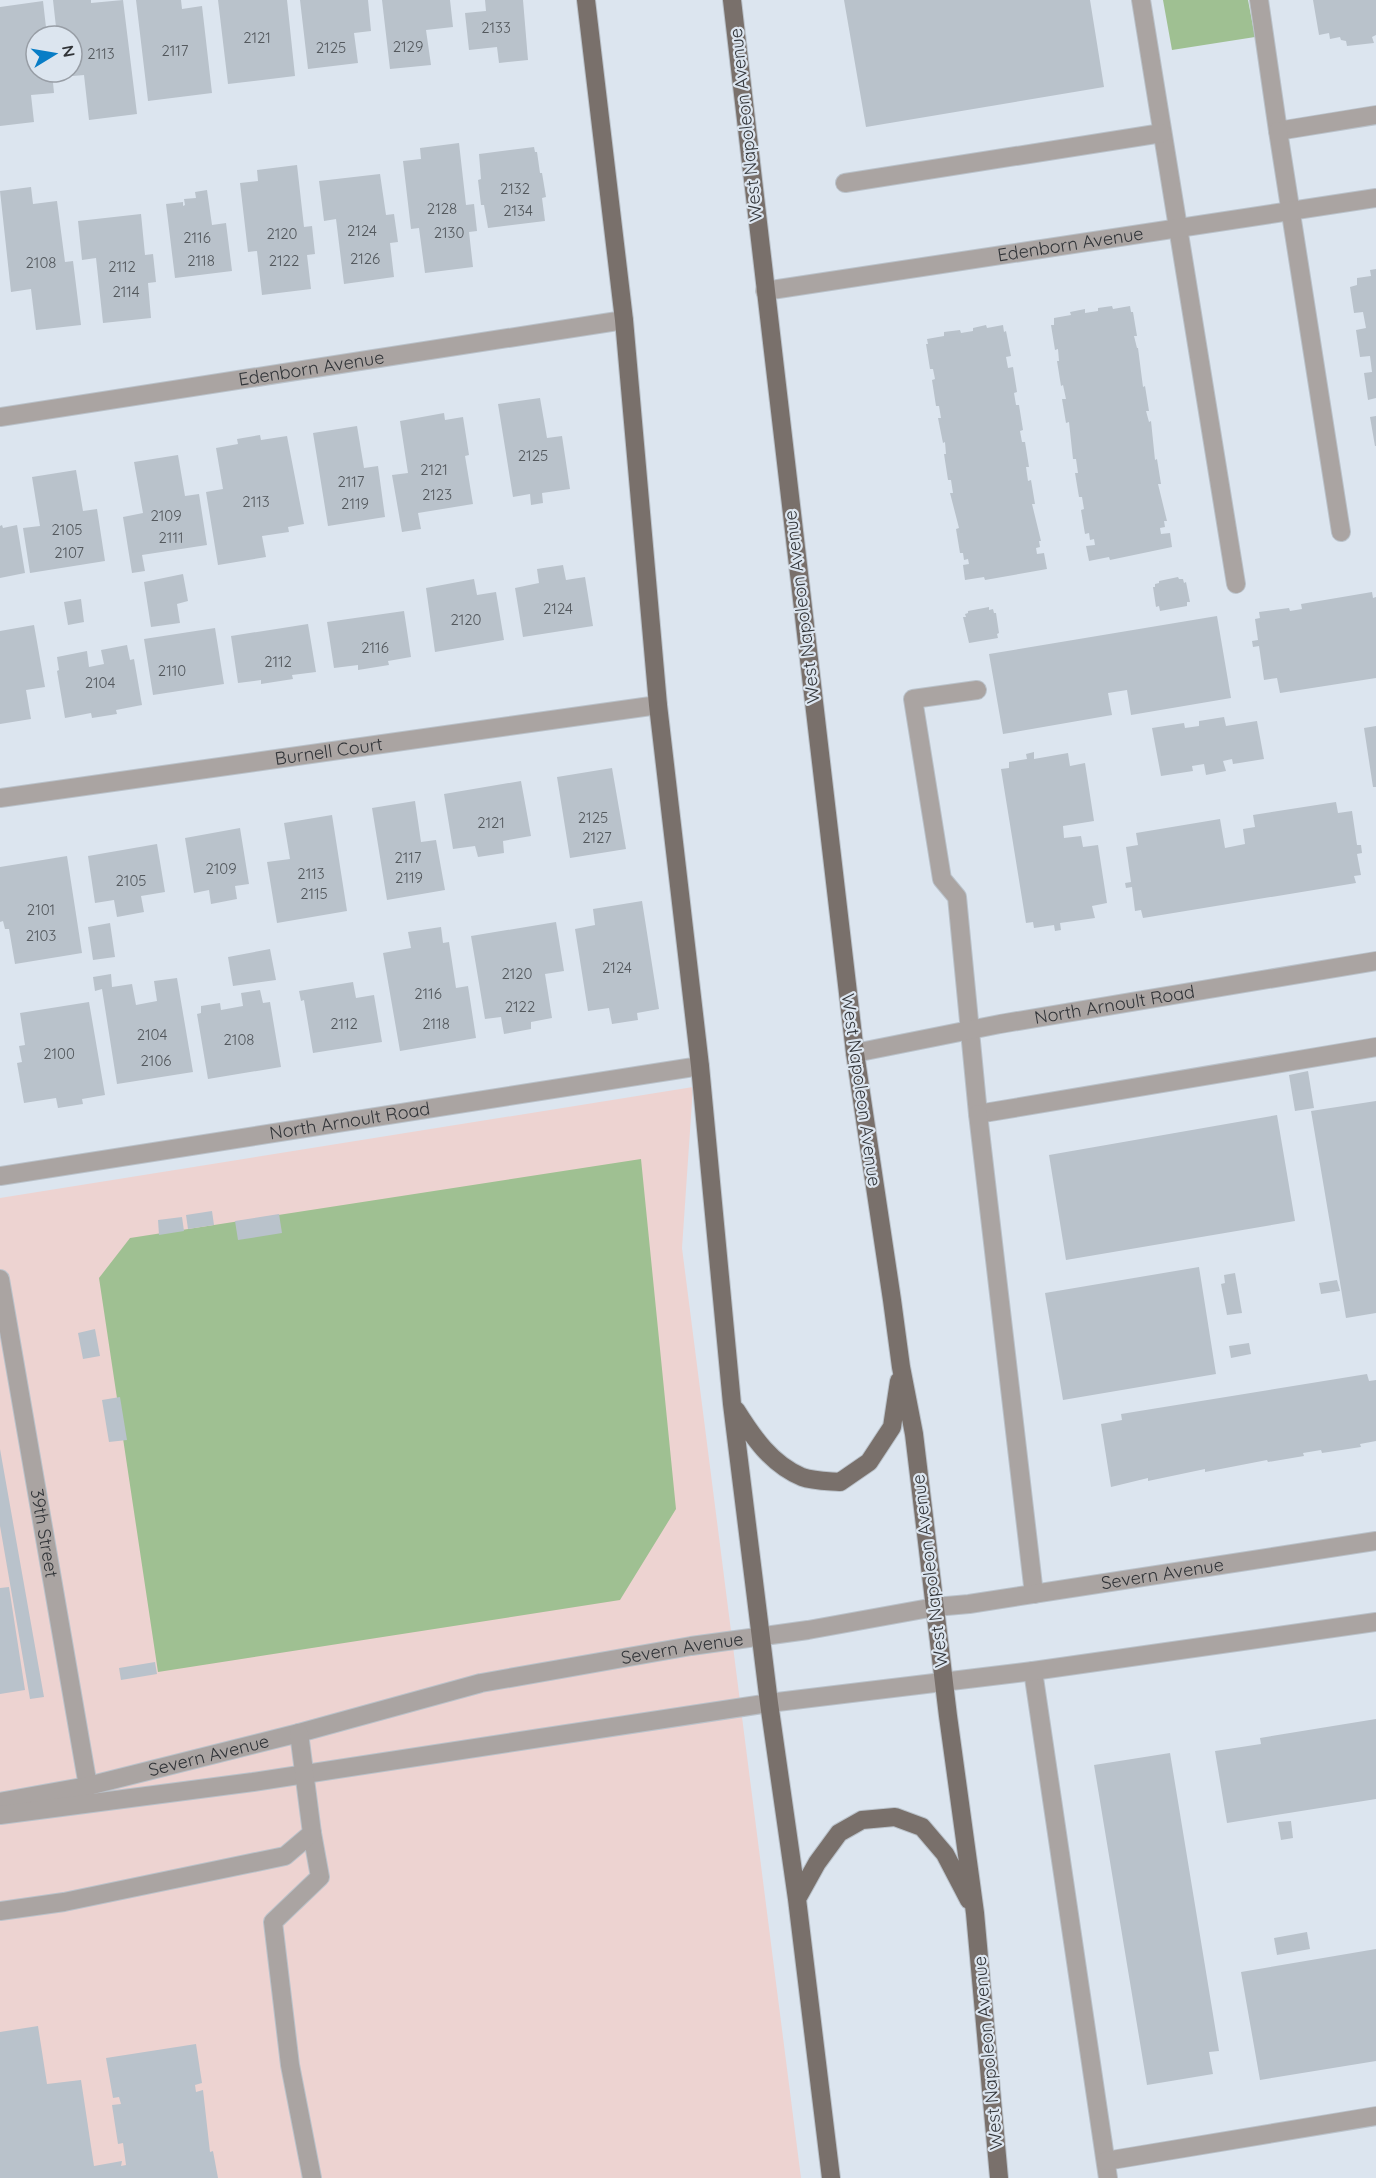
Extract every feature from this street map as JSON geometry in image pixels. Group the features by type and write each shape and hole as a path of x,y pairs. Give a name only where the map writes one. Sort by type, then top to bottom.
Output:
{"main road":[{"path":"586,0 624,320 658,705 700,1066 732,1404 831,2178"},
{"path":"588,23 601,0"},
{"path":"721,0 735,21"},
{"name":"West Napoleon Avenue","path":"732,0 855,1053 901,1367 914,1434 975,1912 999,2178"},
{"path":"732,1404 751,1433 775,1462 804,1478 840,1482 869,1462 892,1427 901,1367"},
{"path":"797,1899 838,1833 862,1820 895,1817 922,1827 945,1854 975,1912"}],"street":[{"path":"1141,0 1236,584"},
{"path":"1259,0 1289,211 1341,532"},
{"path":"1278,131 1376,116"},
{"path":"845,183 1162,133"},
{"name":"Edenborn Avenue","path":"765,291 1376,198"},
{"name":"Edenborn Avenue","path":"0,417 624,320"},
{"path":"977,690 913,699 942,879 957,897 978,1114 1034,1594"},
{"name":"Burnell Court","path":"0,798 658,705"},
{"name":"North Arnoult Road","path":"855,1053 970,1029 1376,961"},
{"path":"978,1114 1376,1047"},
{"name":"North Arnoult Road","path":"0,1176 700,1066"},
{"name":"39th Street","path":"0,1279 88,1786"},
{"name":"Severn Avenue","path":"0,1802 88,1786 299,1733 481,1683 691,1646 935,1607 1376,1541"},
{"name":"Severn Avenue","path":"0,1815 306,1774 769,1703 1033,1671 1376,1622"},
{"path":"1033,1671 1107,2170 1376,2116"},
{"path":"299,1733 320,1877 273,1922 290,2065 312,2178"},
{"path":"0,1911 64,1902 285,1856 312,1833"}],"shaded area":[{"path":"693,1087 682,1248 801,2178 0,2178 0,1198"}],"green space":[{"path":"1163,0 1248,0 1255,37 1172,50"},
{"path":"641,1159 676,1509 620,1600 158,1672 99,1278 130,1238"}],"building":[{"path":"53,0 91,0 91,3 123,0 137,114 89,120 84,75 84,24 56,24"},
{"path":"136,0 181,0 182,9 202,6 212,93 148,101"},
{"path":"218,0 287,0 295,76 228,84"},
{"path":"300,0 368,0 371,31 354,33 358,63 308,69"},
{"path":"382,0 450,0 453,27 426,30 431,65 390,69"},
{"path":"485,0 523,0 528,60 499,63 497,47 469,50 465,13 486,11"},
{"path":"844,0 1090,0 1104,87 866,127"},
{"path":"1313,0 1376,0 1376,35 1372,37 1374,43 1347,46 1346,41 1341,40 1340,37 1330,39 1329,33 1319,35"},
{"path":"43,1 46,24 24,24 24,84 53,84 54,93 31,95 34,122 0,126 0,7"},
{"path":"459,143 466,205 474,204 477,231 469,232 473,267 425,273 419,228 411,229 403,161 421,159 420,148"},
{"path":"534,147 546,197 542,198 545,221 488,228 484,205 481,205 478,180 481,179 479,154"},
{"path":"297,165 304,227 312,226 315,254 307,255 311,289 262,295 257,251 248,252 240,183 258,181 257,170"},
{"path":"380,174 386,215 394,214 398,242 390,243 394,277 344,284 336,219 324,221 319,181"},
{"path":"31,187 33,204 57,201 65,262 73,261 81,325 36,330 31,289 11,292 0,191"},
{"path":"207,190 212,225 226,223 232,271 175,278 166,204 183,202 183,206 185,205 184,199 196,198 195,192"},
{"path":"141,214 145,255 153,254 156,282 148,283 151,318 103,323 96,258 82,260 78,221"},
{"path":"1376,269 1376,398 1368,400 1364,373 1372,372 1370,356 1360,357 1356,330 1366,328 1363,312 1354,313 1350,287 1357,285 1357,278 1371,276 1370,270"},
{"path":"1112,306 1113,309 1130,306 1133,312 1137,336 1134,336 1149,411 1146,411 1149,422 1151,421 1155,460 1157,459 1161,484 1158,484 1167,521 1164,521 1165,527 1160,528 1161,534 1170,533 1172,547 1110,560 1109,557 1089,561 1086,546 1095,545 1094,539 1090,540 1089,533 1085,534 1081,510 1084,509 1082,497 1079,497 1075,473 1078,473 1076,459 1073,459 1069,422 1066,423 1062,399 1066,399 1063,385 1061,386 1057,361 1059,361 1058,349 1055,350 1051,325 1054,325 1054,318 1071,315 1070,312 1085,309 1085,313"},
{"path":"986,325 987,328 1003,325 1004,332 1006,331 1011,356 1006,357 1008,368 1013,367 1017,392 1014,393 1016,405 1019,405 1023,430 1020,431 1022,442 1025,442 1029,467 1026,467 1028,481 1031,480 1035,504 1032,504 1041,541 1039,541 1040,547 1036,548 1037,554 1044,553 1047,569 985,580 984,577 965,580 963,565 969,564 968,559 964,560 963,553 960,553 956,529 959,528 950,493 953,493 951,480 948,480 944,454 946,454 945,442 943,443 938,418 941,418 939,406 936,406 932,380 935,379 933,369 930,369 926,344 928,344 927,339 944,336 944,332 973,331 973,328"},
{"path":"540,398 547,438 562,436 570,489 542,493 543,503 531,505 530,494 513,497 498,404"},
{"path":"444,413 445,420 463,417 469,455 465,456 473,504 418,513 421,529 402,532 392,475 408,473 400,421"},
{"path":"1376,416 1376,446 1375,446 1370,417"},
{"path":"357,426 364,468 378,466 385,517 328,526 313,433"},
{"path":"260,435 261,440 287,436 304,524 288,527 289,532 262,536 266,557 218,565 206,492 223,489 216,448 238,444 237,439"},
{"path":"178,455 185,496 199,494 207,545 142,555 145,571 132,573 123,517 143,513 134,462"},
{"path":"76,470 83,511 97,509 105,561 30,573 23,528 40,526 32,477"},
{"path":"2,525 3,528 17,525 25,573 0,578 0,526"},
{"path":"563,565 566,580 585,577 593,626 523,637 515,588 539,583 537,569"},
{"path":"183,574 188,601 177,604 180,623 151,627 144,582"},
{"path":"1178,577 1183,579 1184,583 1186,582 1190,602 1187,602 1187,606 1160,611 1159,606 1156,607 1153,587 1159,581"},
{"path":"474,579 477,595 496,592 504,640 435,652 426,588"},
{"path":"1372,592 1373,598 1376,597 1376,678 1280,693 1277,678 1264,680 1259,646 1253,647 1252,641 1258,640 1255,619 1260,618 1259,612 1289,608 1290,611 1302,609 1301,604"},
{"path":"81,599 84,622 68,625 64,602"},
{"path":"989,607 989,610 993,609 996,613 998,638 969,643 963,617 966,617 965,614 968,611"},
{"path":"404,611 411,657 388,661 389,665 358,670 358,665 334,668 327,622"},
{"path":"1217,616 1231,698 1131,715 1127,690 1108,693 1112,715 1003,734 989,654"},
{"path":"308,624 316,672 292,675 293,679 261,684 261,680 238,683 231,636"},
{"path":"34,625 45,687 26,690 31,719 0,724 0,631"},
{"path":"215,628 224,684 153,695 144,639"},
{"path":"127,645 130,660 134,659 142,705 116,710 117,714 92,718 91,713 65,718 57,671 59,670 57,657 87,651 89,667 104,664 101,650"},
{"path":"1224,717 1226,726 1257,721 1264,759 1233,764 1232,759 1223,761 1226,771 1206,775 1204,764 1192,766 1193,771 1161,776 1152,728 1184,723 1185,728 1199,726 1199,721"},
{"path":"1376,726 1376,787 1373,787 1364,728"},
{"path":"1034,752 1034,759 1068,753 1070,766 1085,763 1094,821 1063,826 1064,838 1081,836 1083,847 1098,845 1107,903 1092,906 1095,918 1060,923 1061,930 1055,931 1054,925 1034,928 1033,922 1026,923 1001,769 1009,768 1009,762 1027,759 1026,754"},
{"path":"612,768 626,849 570,858 557,777"},
{"path":"521,781 531,836 503,841 504,853 478,857 475,846 453,849 444,794"},
{"path":"415,801 421,842 436,840 445,890 387,900 372,808"},
{"path":"1336,802 1338,813 1352,811 1357,845 1361,845 1362,853 1357,854 1361,875 1354,876 1356,883 1143,918 1141,910 1135,911 1132,887 1126,888 1125,883 1131,882 1126,847 1138,845 1136,833 1220,819 1225,848 1245,844 1243,829 1255,827 1253,815"},
{"path":"332,815 347,911 277,923 267,862 290,859 284,823"},
{"path":"240,828 249,884 235,886 237,899 211,904 209,890 194,893 185,838"},
{"path":"157,844 165,892 141,896 144,912 117,917 114,900 95,903 88,856"},
{"path":"67,856 82,953 15,964 9,929 5,929 3,921 0,922 0,867"},
{"path":"642,901 659,1009 637,1013 638,1020 612,1024 609,1008 588,1011 575,929 595,925 593,909"},
{"path":"556,922 564,971 545,974 552,1018 531,1022 531,1029 504,1034 501,1017 485,1019 471,936"},
{"path":"110,923 115,957 93,960 88,927"},
{"path":"441,927 443,943 449,942 456,988 468,986 476,1038 400,1051 383,953 411,948 408,932"},
{"path":"270,949 276,980 233,986 228,957"},
{"path":"111,974 112,987 132,984 136,1005 157,1001 154,981 177,978 193,1072 117,1084 102,989 95,991 93,977"},
{"path":"353,982 356,998 374,995 382,1042 313,1053 304,1000 301,1001 299,991"},
{"path":"260,990 263,1003 270,1002 281,1067 208,1079 197,1014 201,1013 201,1006 220,1003 221,1010 243,1006 241,993"},
{"path":"89,1002 105,1095 82,1099 83,1104 58,1108 56,1098 24,1103 17,1063 22,1062 19,1046 25,1045 20,1013"},
{"path":"1308,1071 1314,1108 1295,1111 1289,1075"},
{"path":"1376,1101 1376,1313 1346,1318 1311,1111"},
{"path":"1277,1115 1295,1221 1066,1260 1049,1155"},
{"path":"212,1211 214,1225 188,1229 186,1215"},
{"path":"279,1214 282,1233 238,1240 235,1221"},
{"path":"182,1217 184,1231 159,1235 158,1220"},
{"path":"1199,1267 1216,1374 1063,1400 1045,1293"},
{"path":"1235,1273 1242,1313 1227,1315 1221,1284 1225,1283 1224,1275"},
{"path":"1337,1280 1340,1291 1321,1294 1319,1283"},
{"path":"95,1329 100,1356 83,1359 78,1333"},
{"path":"1249,1343 1251,1354 1231,1358 1229,1346"},
{"path":"1367,1374 1369,1381 1376,1380 1376,1441 1360,1444 1361,1447 1322,1453 1321,1450 1303,1453 1304,1456 1268,1462 1267,1460 1205,1472 1205,1469 1148,1481 1148,1478 1111,1487 1101,1424 1122,1420 1121,1414"},
{"path":"120,1397 127,1440 109,1442 102,1400"},
{"path":"0,1449 44,1697 30,1699 0,1526"},
{"path":"9,1587 25,1690 0,1694 0,1588"},
{"path":"155,1662 157,1674 121,1680 119,1668"},
{"path":"1376,1719 1376,1799 1227,1823 1215,1751 1261,1744 1260,1738"},
{"path":"1170,1753 1219,2051 1209,2052 1213,2074 1147,2085 1094,1765"},
{"path":"1291,1821 1293,1838 1281,1840 1278,1822"},
{"path":"1307,1932 1310,1949 1277,1955 1274,1938"},
{"path":"1376,1949 1376,2061 1260,2080 1241,1972"},
{"path":"38,2026 47,2084 81,2080 94,2166 122,2161 121,2166 126,2165 123,2143 118,2144 112,2105 121,2104 119,2097 113,2098 106,2058 196,2044 202,2083 195,2085 196,2092 203,2090 210,2152 213,2151 218,2178 0,2178 0,2032"}]}
